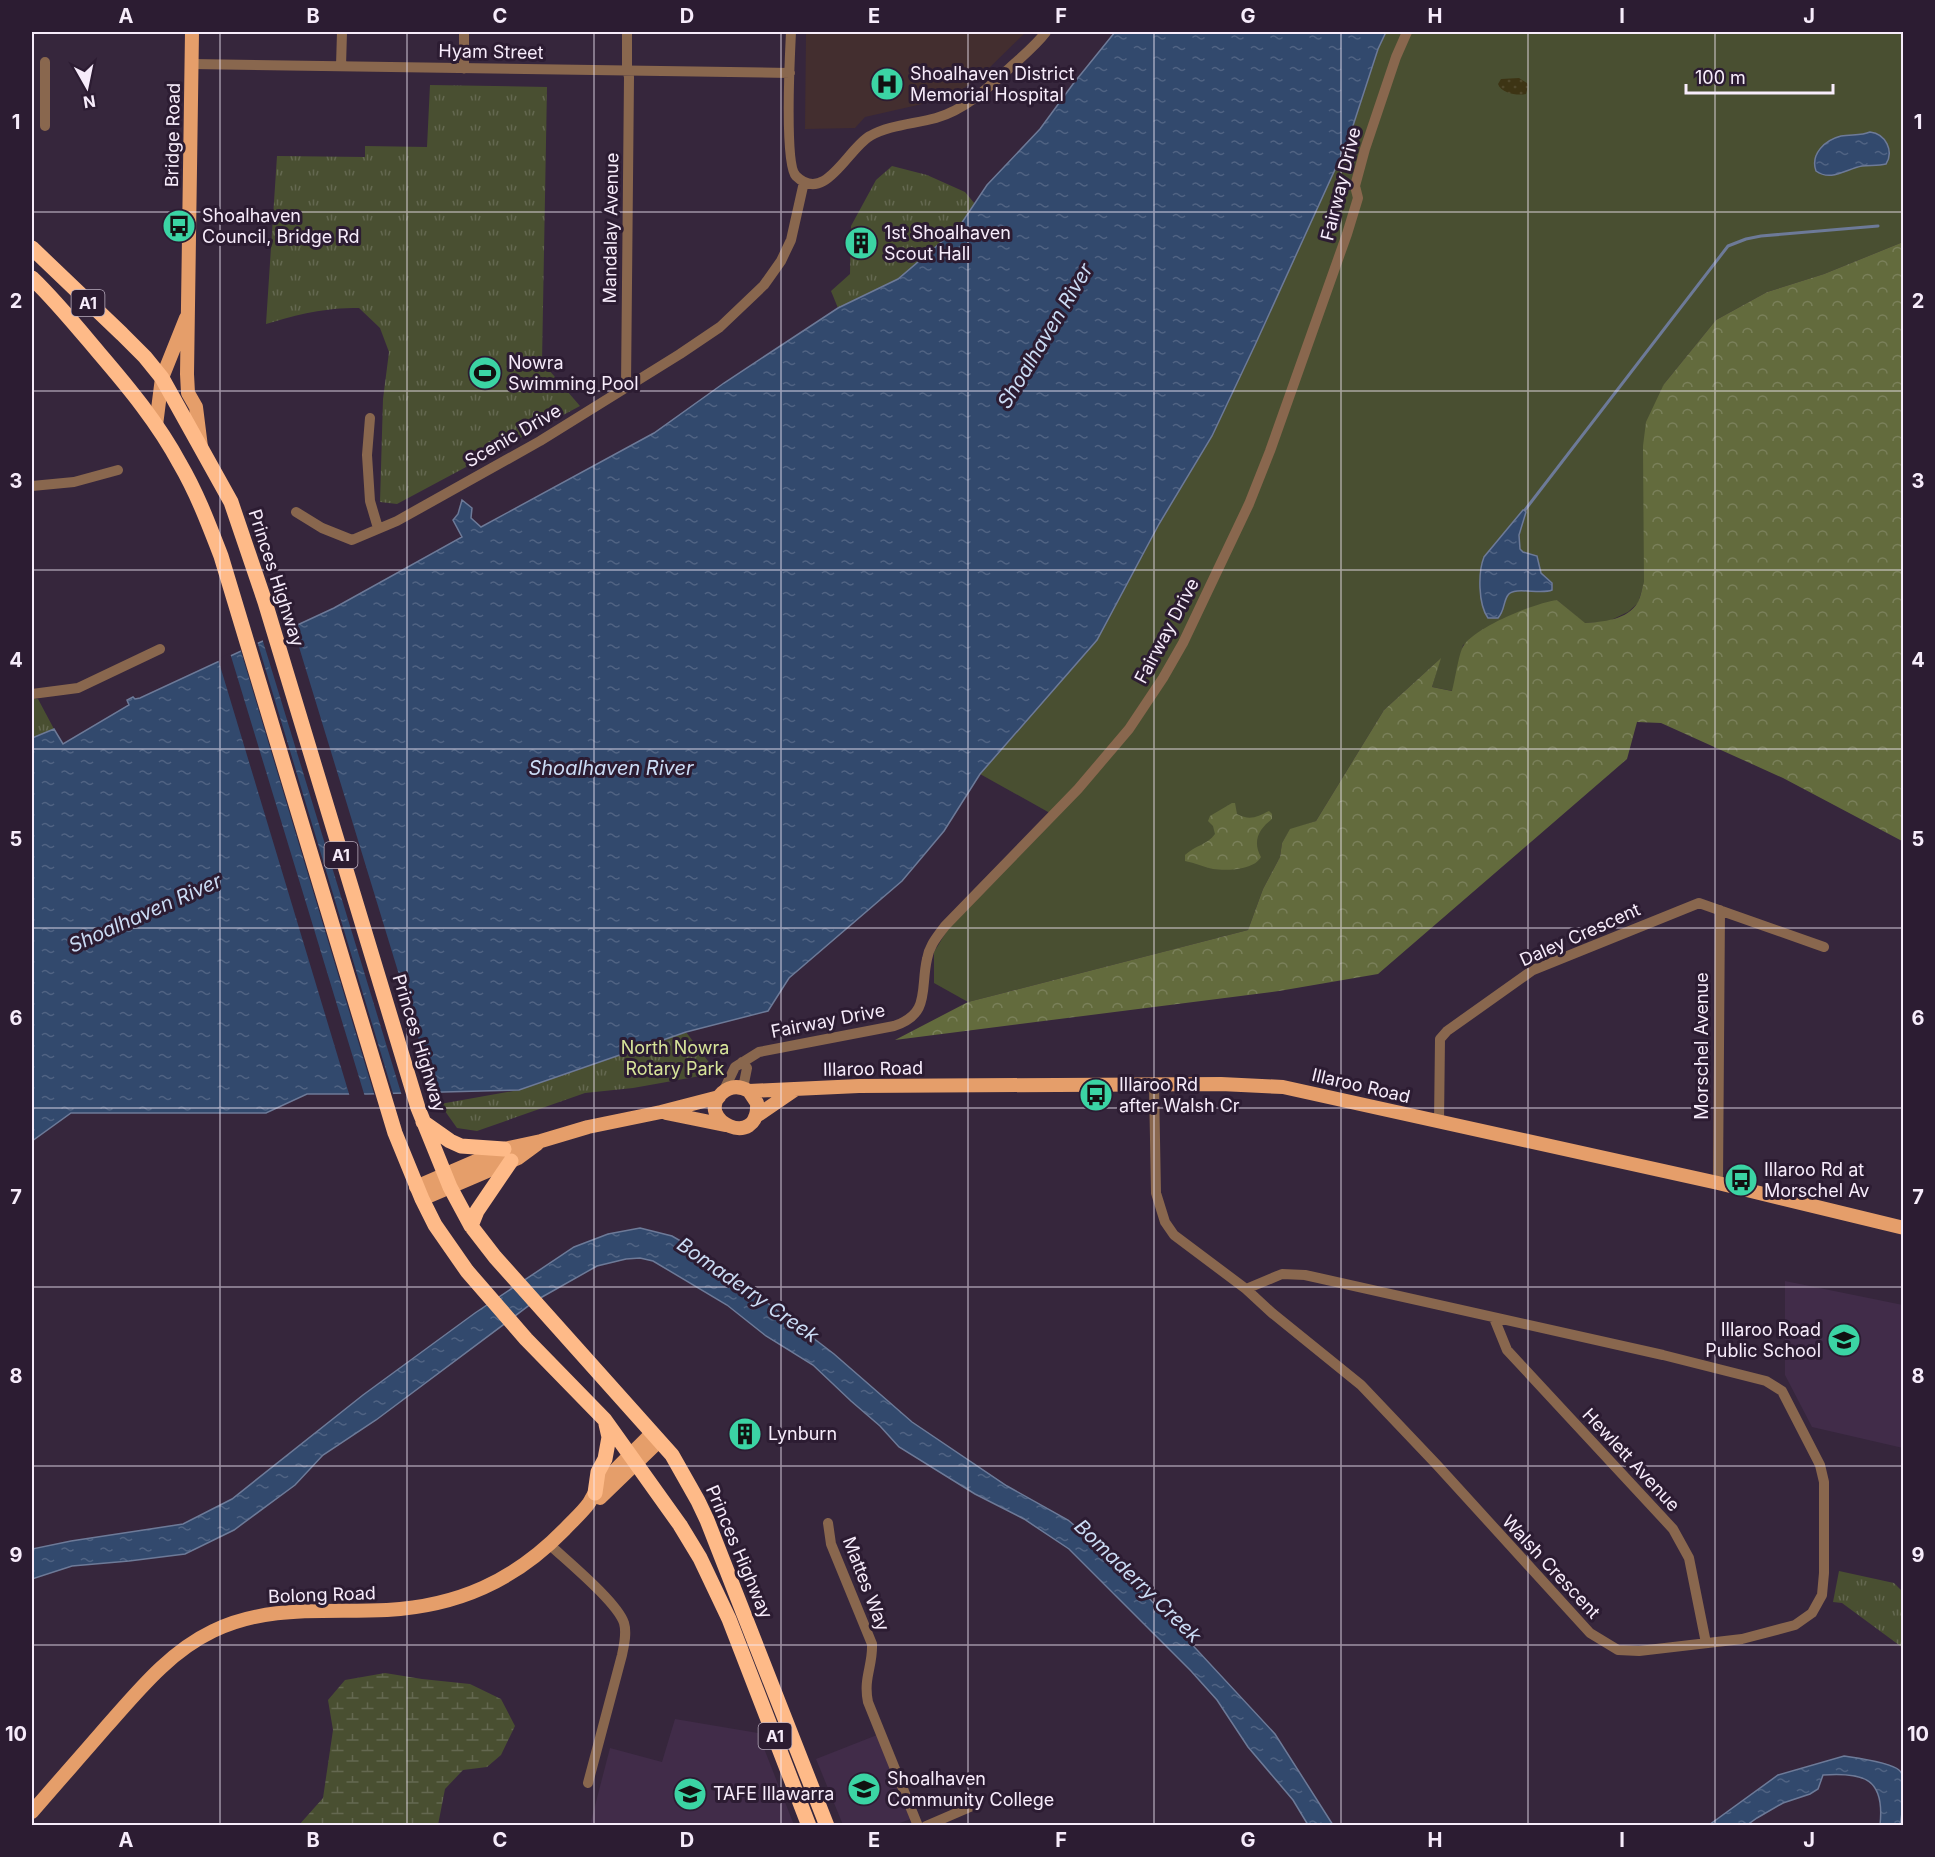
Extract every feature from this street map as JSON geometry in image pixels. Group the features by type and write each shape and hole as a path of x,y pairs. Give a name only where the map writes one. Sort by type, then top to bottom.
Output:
{"highway":[{"name":"Princes Highway","path":"32,248 122,334 162,378 231,502 265,602 420,1115 447,1180 471,1227 672,1455 707,1520 828,1826"},
{"name":"Princes Highway","path":"32,278 56,301 131,391 156,425 180,463 204,512 221,556 395,1133 419,1193 435,1225 484,1293 605,1420 680,1525 714,1585 809,1826"},
{"path":"420,1115 450,1141 461,1146 508,1155 495,1187 485,1198 471,1227"},
{"path":"591,1499 598,1472 605,1459 609,1437 605,1420"}],"main road":[{"name":"Bridge Road","path":"192,32 188,393 196,406 201,447"},
{"name":"Bridge Road","path":"156,425 162,378 188,311"},
{"name":"Illaroo Road","path":"419,1193 541,1141 588,1127 661,1113 721,1094 735,1087 746,1089 1232,1084 1283,1087 1718,1183 1904,1228"},
{"name":"Illaroo Road","path":"661,1113 738,1129 745,1127 755,1117 798,1088"},
{"path":"746,1089 757,1103 755,1117"},
{"path":"721,1094 716,1102 717,1116 725,1125"},
{"name":"Bolong Road","path":"32,1812 148,1680 176,1654 214,1630 256,1616 283,1612 386,1610 439,1604 486,1588 532,1560 550,1545 591,1499 656,1437"}],"street":[{"path":"341,66 342,32"},
{"path":"464,32 464,69"},
{"name":"Mandalay Avenue","path":"626,387 629,89 627,32"},
{"path":"790,32 789,128 792,170 794,175 804,182 818,184 838,169 857,145 876,132 937,117 957,110 974,100 1046,32"},
{"name":"Fairway Drive","path":"742,1062 759,1052 894,1026 910,1018 921,1006 926,962 934,940 1078,789 1129,729 1148,702 1183,643 1249,504 1270,451 1347,234 1358,198 1355,186 1365,149 1396,57 1407,32"},
{"path":"45,62 45,126"},
{"name":"Hyam Street","path":"192,64 790,73"},
{"name":"Scenic Drive","path":"296,512 322,528 352,540 397,521 540,441 720,327 764,285 782,261 791,240 804,182"},
{"path":"370,418 367,455 370,501 378,528"},
{"path":"32,486 74,482 117,470"},
{"path":"32,694 78,688 160,649"},
{"name":"Daley Crescent","path":"1439,1122 1440,1039 1446,1031 1533,970 1700,903 1824,947"},
{"name":"Morschel Avenue","path":"1718,1183 1720,910"},
{"path":"721,1094 735,1067 742,1062 747,1068 746,1089"},
{"name":"Walsh Crescent","path":"1154,1085 1156,1193 1165,1222 1174,1235 1246,1289 1361,1385 1590,1633 1618,1650 1640,1651 1742,1639 1795,1625 1812,1613 1822,1595 1824,1482 1820,1466 1782,1391 1766,1381 1663,1355 1305,1275 1282,1274 1246,1289"},
{"name":"Hewlett Avenue","path":"1494,1318 1507,1350 1672,1529 1689,1558 1706,1643"},
{"name":"Mattes Way","path":"828,1523 831,1544 872,1644 865,1681 868,1702 918,1826"},
{"path":"550,1545 615,1607 624,1623 625,1639 622,1655 588,1783"},
{"path":"926,1826 977,1804"}],"shaded area":[{"name":"Shoalhaven District Memorial Hospital","path":"806,32 1026,32 986,71 953,97 865,117 855,128 805,129"},
{"name":"Illaroo Road Public School","path":"1785,1281 1903,1305 1903,1448 1812,1427 1785,1375"},
{"name":"TAFE Illawarra","path":"675,1719 758,1733 794,1825 590,1825 610,1748 662,1762"},
{"name":"Shoalhaven Community College","path":"877,1735 911,1819 894,1825 843,1825 816,1759"}],"green space":[{"path":"1386,32 1903,32 1903,242 1824,274 1767,292 1716,320 1664,384 1645,520 1644,583 1638,603 1628,612 1607,622 1584,623 1557,600 1463,645 1453,691 1432,687 1440,659 1384,710 1316,821 1290,830 1282,843 1280,857 1263,889 1248,930 968,1002 934,983 934,952 948,929 1057,817 980,774 1097,640 1159,524 1212,436 1348,141 1378,49"},
{"path":"430,85 547,87 542,362 580,406 397,504 380,502 383,399 389,352 380,328 359,308 312,312 266,324 277,156 365,157 365,146 427,147"},
{"path":"892,166 927,175 965,192 975,204 959,227 898,279 838,308 831,291 850,274 851,226 876,180"},
{"path":"1903,242 1903,855 1902,841 1783,778 1661,723 1637,722 1627,759 1378,974 1279,991 895,1040 968,1002 1248,930 1263,889 1280,857 1282,843 1290,829 1316,821 1384,710 1441,658 1432,687 1452,691 1464,645 1481,630 1508,616 1557,600 1585,623 1614,619 1634,608 1644,582 1643,446 1646,422 1664,384 1716,320 1767,292 1824,274"},
{"path":"32,699 38,699 54,729 32,738"},
{"path":"1235,803 1237,814 1246,817 1250,818 1269,811 1272,814 1272,819 1258,836 1257,846 1261,857 1258,861 1240,869 1225,870 1185,861 1185,855 1215,834 1213,826 1208,821 1210,816"},
{"name":"North Nowra Rotary Park","path":"686,1032 717,1073 633,1088 585,1093 477,1131 457,1128 440,1104 519,1090"},
{"path":"1839,1571 1894,1583 1903,1592 1903,1648 1842,1603 1833,1602"},
{"path":"385,1673 470,1684 501,1699 515,1726 501,1755 487,1767 463,1770 445,1789 438,1825 299,1825 323,1798 333,1730 328,1700 345,1680"}],"sand":[{"path":"1519,78 1527,83 1526,94 1510,93 1502,90 1498,84 1501,79"}],"water":[{"name":"Shoalhaven River","path":"1115,32 1386,32 1378,49 1348,141 1212,436 1159,524 1097,640 980,774 944,831 902,881 789,978 768,1011 686,1032 519,1090 307,1094 266,1113 71,1113 32,1141 32,738 54,729 63,744 129,705 127,700 133,697 140,698 334,608 462,537 453,520 458,514 462,500 472,508 471,518 481,527 654,433 724,383 838,308 898,279 959,227 987,185 1040,129"},
{"path":"1876,133 1887,144 1889,154 1886,164 1862,166 1833,175 1816,171 1815,159 1824,144 1841,136"},
{"path":"1523,510 1526,512 1519,535 1520,549 1537,556 1541,573 1552,583 1552,590 1511,592 1498,618 1488,618 1482,605 1480,588 1484,557"},
{"name":"Bomaderry Creek","path":"640,1228 672,1236 705,1255 834,1354 912,1422 1007,1486 1068,1520 1108,1554 1275,1734 1333,1825 1308,1825 1293,1800 1248,1747 1217,1700 1069,1549 1024,1519 975,1494 899,1447 880,1426 813,1365 766,1336 727,1305 653,1261 640,1258 597,1266 535,1301 376,1420 323,1455 295,1485 234,1530 185,1554 72,1566 32,1579 32,1549 183,1524 232,1499 363,1395 475,1313 574,1247 608,1234"},
{"path":"1844,1756 1881,1763 1899,1770 1904,1780 1900,1825 1880,1825 1879,1797 1869,1782 1861,1777 1838,1774 1823,1775 1818,1789 1783,1803 1747,1825 1709,1825 1778,1775"}],"pier":[{"path":"292,624 436,1096 402,1096 262,638"},
{"path":"257,641 394,1097 375,1097 240,648"},
{"path":"230,653 365,1097 350,1097 218,659"}],"waterway":[{"path":"1525,510 1728,246 1761,236 1878,226"}],"place":[{"name":"Shoalhaven District Memorial Hospital","path":"887,84"},
{"name":"Shoalhaven Council, Bridge Rd","path":"179,226"},
{"name":"1st Shoalhaven Scout Hall","path":"861,243"},
{"name":"Nowra Swimming Pool","path":"485,373"},
{"name":"Illaroo Rd after Walsh Cr","path":"1096,1095"},
{"name":"Illaroo Rd at Morschel Av","path":"1741,1180"},
{"name":"Illaroo Road Public School","path":"1844,1340"},
{"name":"Lynburn","path":"745,1434"},
{"name":"Shoalhaven Community College","path":"864,1789"},
{"name":"TAFE Illawarra","path":"690,1794"}]}
